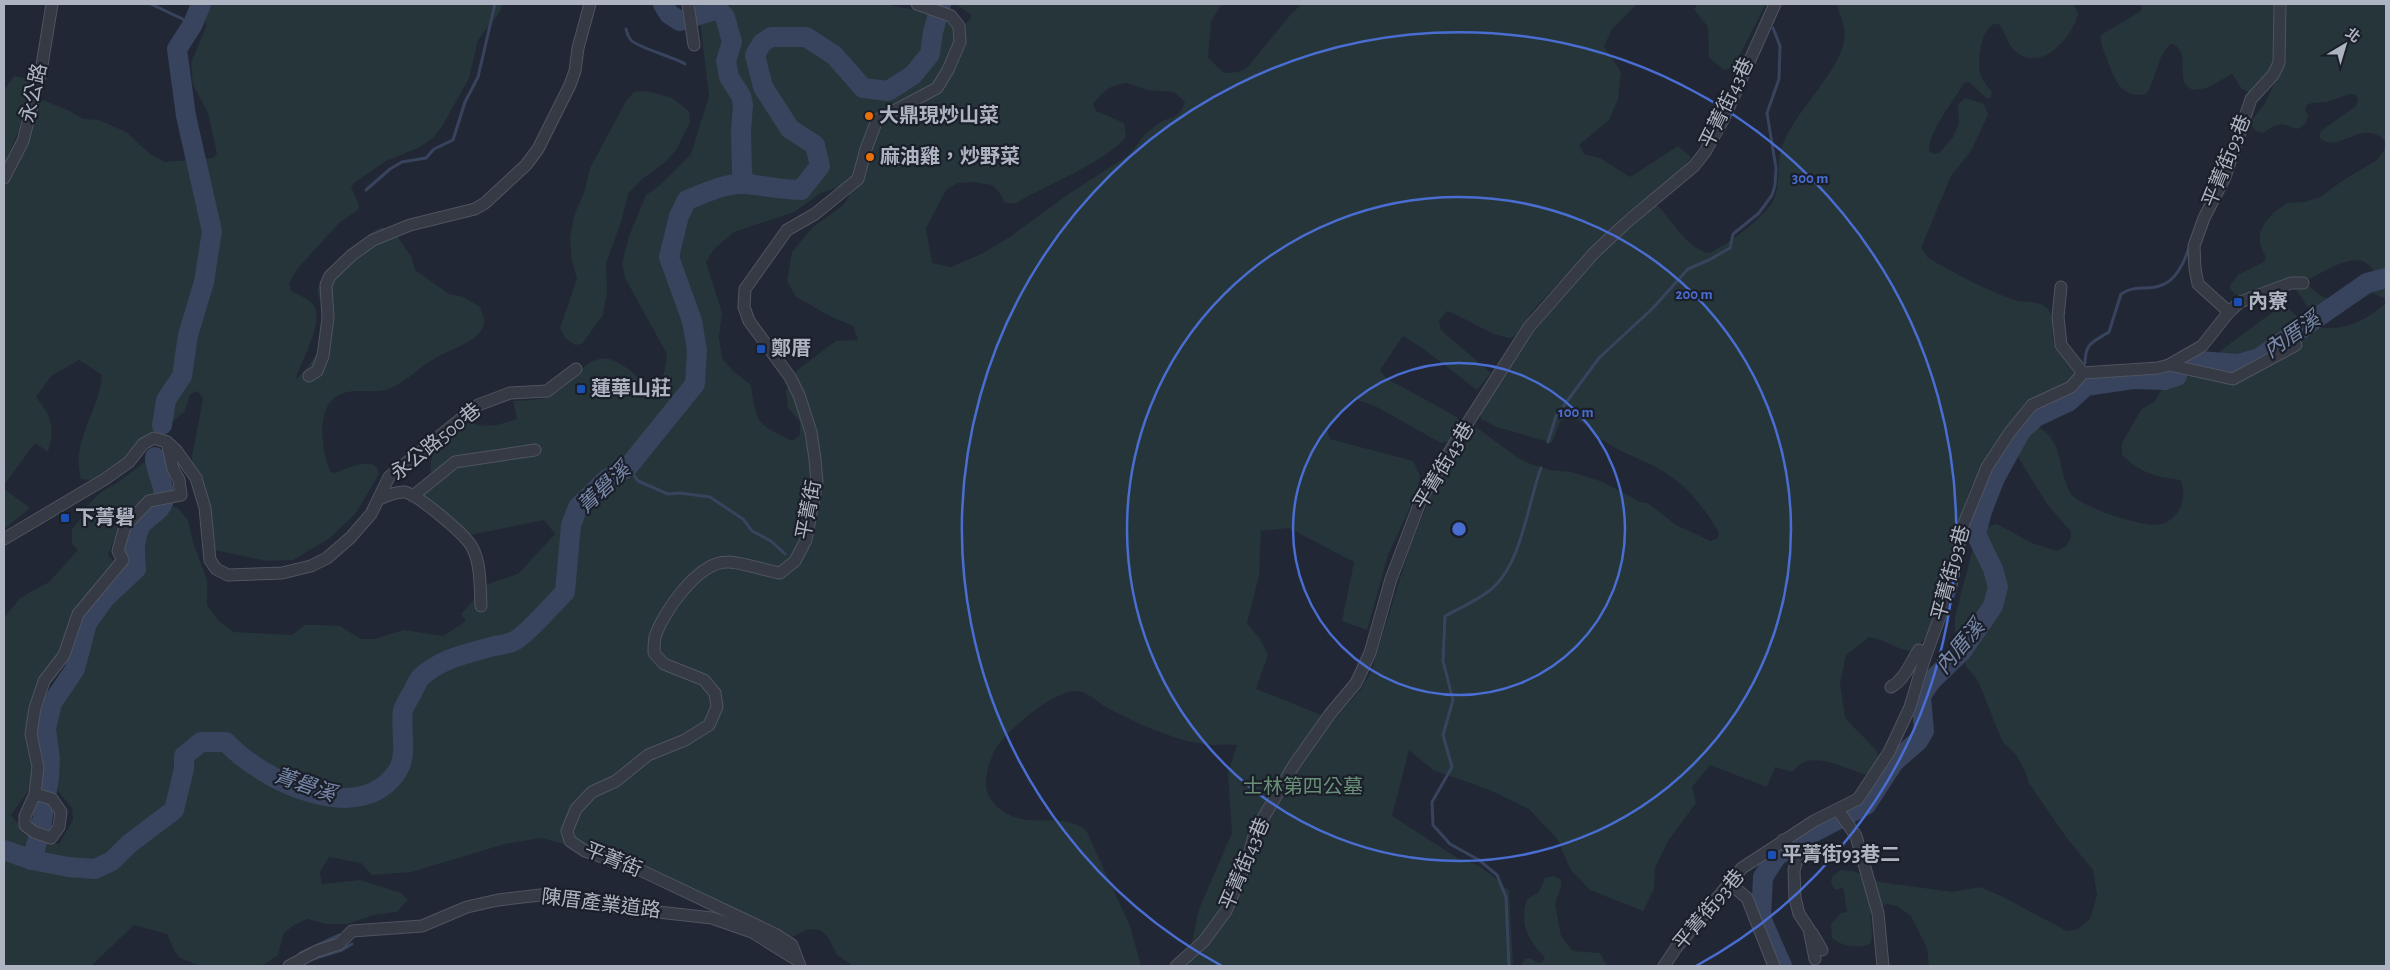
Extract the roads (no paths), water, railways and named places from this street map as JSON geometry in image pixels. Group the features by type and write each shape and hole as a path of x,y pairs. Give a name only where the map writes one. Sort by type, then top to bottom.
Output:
{"street":[{"name":"永公路","path":"4,178 23,141 41,71 52,4"},
{"path":"309,376 317,371 323,356 328,318 326,285 330,276 352,255 373,240 410,225 475,209 485,203 526,165 538,149 570,85 590,4"},
{"path":"688,4 694,45"},
{"name":"平菁街","path":"799,963 792,945 775,934 640,870 585,851 570,841 568,831 576,809 592,792 616,781 648,755 685,740 709,725 717,708 715,693 704,680 664,664 654,653 655,638 681,591 701,573 716,564 728,562 780,573 795,561 806,540 817,482 811,432 799,395 790,376 749,320 744,307 745,289 787,230 815,214 858,179 866,149 877,120 936,88 948,70 960,42 959,26 951,16 917,4"},
{"name":"平菁街43巷","path":"1176,966 1204,941 1226,911 1249,855 1255,832 1294,765 1330,714 1356,683 1370,653 1392,579 1422,497 1458,438 1529,327 1594,253 1627,222 1694,166 1705,152 1724,118 1774,4"},
{"name":"平菁街93巷","path":"2229,312 2198,284 2194,246 2204,218 2225,177 2251,99 2274,75 2279,63 2280,4"},
{"path":"2061,287 2058,316 2061,345 2082,373 2158,368 2169,365 2202,346 2229,312 2240,302 2291,283 2303,283"},
{"path":"2169,365 2233,379 2296,345"},
{"name":"永公路500巷","path":"167,442 184,458 196,478 205,508 210,560 216,569 228,575 282,573 310,566 327,558 350,538 371,514 389,477 478,405 510,393 547,391 576,369"},
{"name":"平菁街93巷","path":"1664,966 1728,882 1742,868 1783,840 1858,799 1889,752 1910,707 1924,660 1951,586 1962,528 1987,467 2010,432 2032,405 2071,387 2082,373"},
{"path":"4,539 106,478 129,462 143,444 154,438 167,442 173,469 179,480 181,495 149,501 125,526 118,551 123,560 78,614 64,655 44,681 35,708 31,734 38,767 35,794 25,816 25,825 39,834 51,838 59,826 61,812 52,799 35,794"},
{"path":"413,496 455,462 535,450"},
{"path":"379,499 404,492 413,496 460,531 473,548 478,569 481,606"},
{"path":"1891,687 1901,682 1908,665 1919,650 1924,660"},
{"path":"1838,810 1845,823 1856,836 1878,913 1883,966"},
{"path":"1783,840 1798,856 1794,870 1795,898 1799,914 1809,929 1819,954"},
{"path":"1728,882 1747,898 1774,966"},
{"name":"陳厝產業道路","path":"289,966 317,952 339,944 352,931 422,926 467,907 526,896 549,894 595,905 712,918 752,932 799,963"}],"waterway":[{"path":"151,4 193,24"},
{"path":"162,425 166,400 182,376 188,335 204,282 212,231 186,116 177,49 193,24 201,4"},
{"path":"366,190 390,169 402,162 426,158 434,149 453,140 465,102 478,77 495,4"},
{"path":"663,4 669,14 680,21 718,9 725,17 732,42 726,61 729,77 741,96 743,105 741,132 742,174 746,184"},
{"name":"菁礐溪","path":"4,850 32,860 68,867 95,869 112,861 129,844 174,810 184,769 184,756 201,742 226,742 242,757 262,771 311,793 337,798 360,796 381,788 398,770 401,763 403,756 403,710 420,679 437,665 446,661 516,640 565,592 571,525 578,507 607,479 628,467 695,384 697,350 692,321 669,257 679,216 687,200 717,189 739,184 801,190 820,166 815,145 790,129 763,87 755,55 762,43 771,37 806,37 834,55 863,88 888,91 913,75 930,54 933,32 941,4"},
{"path":"1548,442 1556,416 1599,358 1653,308 1688,269 1730,248 1733,234 1759,213 1772,195 1775,185 1776,168 1767,113 1779,79 1780,46 1773,28"},
{"path":"626,29 634,43 685,64"},
{"path":"2085,363 2088,347 2109,332 2121,294 2131,289 2149,288 2165,284 2179,270 2189,247"},
{"name":"內厝溪","path":"2191,365 2199,361 2238,364 2259,358 2367,283 2386,278"},
{"name":"內厝溪","path":"1782,966 1761,918 1763,877 1776,857 1797,841 1866,805 1894,762 1918,741 1924,731 1921,696 1931,681 1962,651 1993,606 1998,587 1993,569 1976,534 1982,511 1995,478 2021,431 2036,417 2068,402 2086,386 2133,379 2165,380 2177,376"},
{"name":"內厝溪","path":"2086,386 2087,380"},
{"path":"32,860 41,828 49,777 50,759 46,729 52,703 75,669 87,623 105,598 136,569 136,537 143,523 161,507 164,498 155,457"},
{"path":"628,467 638,481 668,494 680,493 710,497 743,519 752,531 771,541 785,554"},
{"name":"菁礐溪","path":"1509,966 1506,897 1497,875 1479,860 1450,844 1433,825 1432,802 1452,767 1443,735 1453,700 1443,661 1445,616 1489,591 1500,580 1516,551 1541,468"},
{"path":"300,953 339,935"},
{"path":"313,959 342,950 352,944"}],"place":[{"name":"大鼎現炒山菜","path":"869,116"},
{"name":"麻油雞，炒野菜","path":"870,157"},
{"name":"內寮","path":"2238,302"},
{"name":"鄭厝","path":"761,349"},
{"name":"蓮華山莊","path":"581,389"},
{"name":"下菁礐","path":"65,518"},
{"name":"平菁街93巷二","path":"1772,855"}],"park label":[{"name":"士林第四公墓","path":"1303,787"}]}
